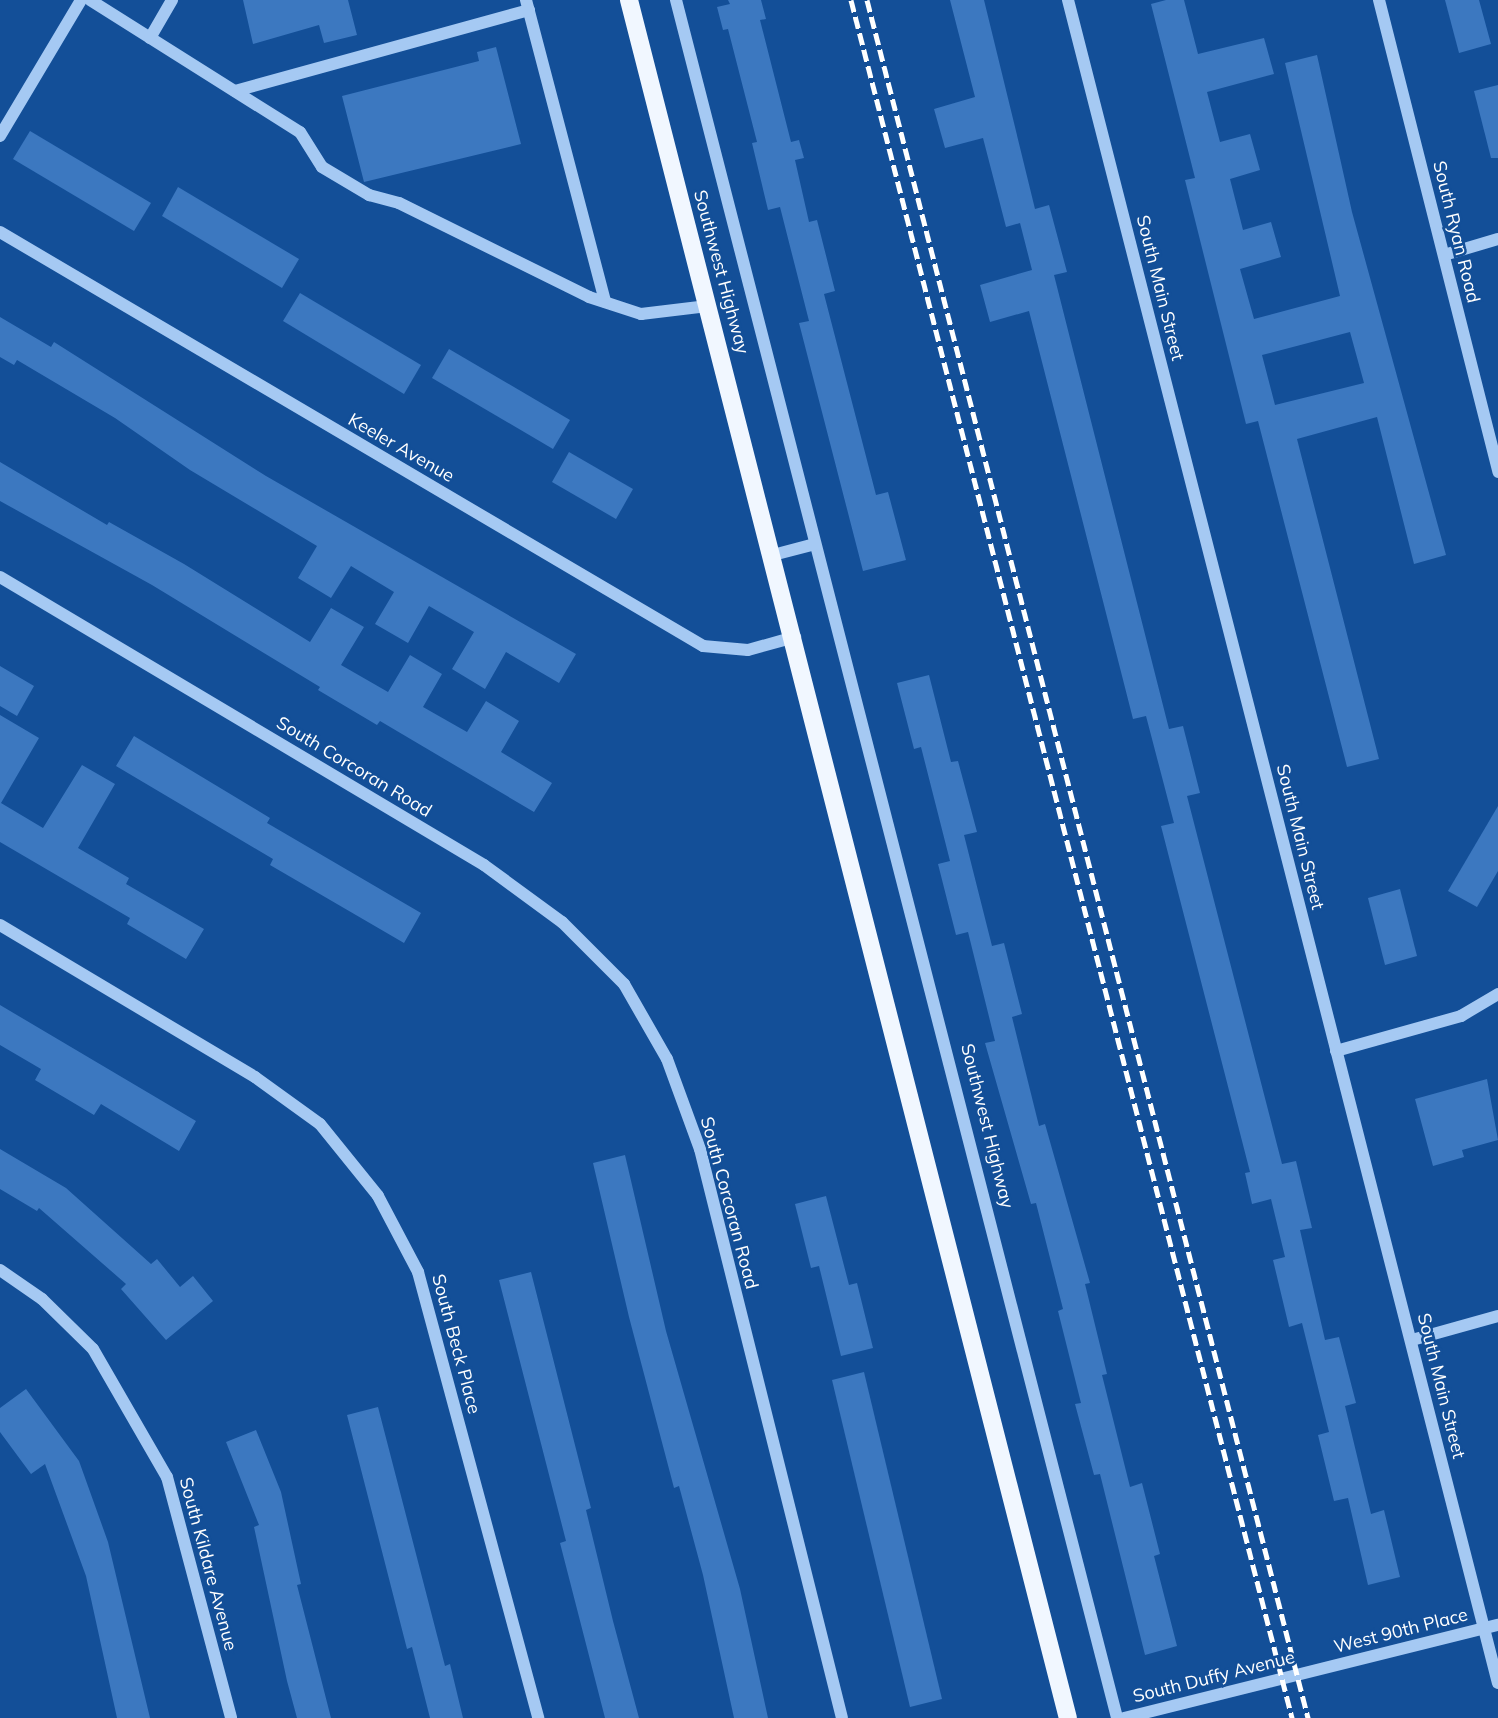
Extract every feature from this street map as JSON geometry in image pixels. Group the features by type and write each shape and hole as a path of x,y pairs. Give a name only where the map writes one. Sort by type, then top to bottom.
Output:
{"main road":[{"name":"Southwest Highway","path":"629,0 795,637 1068,1718"}],"street":[{"path":"0,136 81,0"},
{"path":"90,0 300,132 322,167 357,188 399,203 605,302 641,314 709,306"},
{"path":"150,38 172,0"},
{"name":"Southwest Highway","path":"676,0 1118,1718"},
{"name":"South Main Street","path":"1069,0 1498,1683"},
{"name":"South Ryan Road","path":"1380,0 1498,472"},
{"path":"235,92 528,5 605,302"},
{"name":"Keeler Avenue","path":"0,232 703,646 748,650 795,637"},
{"path":"1444,255 1498,239"},
{"path":"774,555 815,544"},
{"name":"South Corcoran Road","path":"0,578 484,865 562,922 624,984 667,1059 700,1149 842,1718"},
{"name":"South Beck Place","path":"0,925 255,1077 320,1124 378,1196 418,1272 538,1718"},
{"path":"1336,1051 1461,1016 1498,994"},
{"name":"South Kildare Avenue","path":"0,1270 42,1299 93,1349 167,1477 231,1718"},
{"path":"1412,1340 1498,1316"},
{"name":"West 90th Place","path":"1313,1670 1498,1625"},
{"name":"South Duffy Avenue","path":"1124,1718 1313,1670"}],"building":[{"path":"243,0 348,0 357,35 324,43 319,25 253,44"},
{"path":"728,0 761,0 766,19 760,20 791,142 799,140 804,158 795,160 809,222 817,220 835,291 824,294 876,495 888,492 906,560 863,571 799,323 809,321 780,207 768,210 752,143 757,142 728,29 723,30 717,7 730,4"},
{"path":"950,0 984,0 1035,209 1049,205 1067,272 1054,275 1169,729 1183,726 1200,793 1187,796 1282,1164 1296,1161 1312,1228 1300,1230 1325,1340 1339,1337 1356,1403 1345,1406 1371,1514 1384,1510 1400,1577 1368,1585 1348,1498 1334,1501 1318,1435 1329,1432 1302,1323 1289,1327 1273,1260 1285,1257 1271,1199 1252,1204 1245,1173 1250,1172 1161,826 1174,823 1146,716 1133,719 1029,311 990,322 980,285 1032,270 1020,223 1006,227 983,138 945,148 934,109 975,97"},
{"path":"1166,0 1184,0 1198,54 1264,38 1274,74 1207,92 1220,142 1250,134 1260,170 1230,179 1243,230 1271,222 1281,257 1240,269 1254,319 1340,296 1285,63 1317,55 1352,212 1446,555 1414,564 1377,417 1297,439 1379,759 1347,767 1258,421 1246,424 1185,180 1195,178 1151,4","holes":["1350,332 1364,383 1275,405 1262,355"]},
{"path":"1445,0 1479,0 1491,44 1459,53"},
{"path":"496,47 521,144 364,182 342,96 479,61 477,52"},
{"path":"1498,85 1498,158 1491,158 1474,91"},
{"path":"30,131 151,203 134,231 13,159"},
{"path":"178,187 299,259 282,288 162,216"},
{"path":"300,293 421,365 404,394 283,321"},
{"path":"0,317 51,347 54,342 266,476 576,654 559,683 506,652 485,689 452,669 474,632 429,606 408,643 375,624 394,592 351,566 331,598 298,578 317,546 190,470 115,418 17,360 14,365 0,357"},
{"path":"449,349 570,420 553,449 432,378"},
{"path":"569,452 633,489 616,519 552,482"},
{"path":"0,462 107,525 109,522 184,564 310,642 331,608 364,627 341,665 388,692 410,655 442,674 423,707 467,732 486,701 519,721 501,752 552,783 534,812 380,721 377,725 318,690 320,687 152,585 0,501"},
{"path":"0,666 34,686 17,716 0,706"},
{"path":"929,675 951,762 958,761 977,832 964,835 992,946 1004,943 1022,1014 1012,1017 1039,1126 1045,1124 1090,1283 1085,1284 1107,1374 1102,1375 1130,1487 1142,1483 1160,1554 1154,1556 1177,1646 1145,1655 1100,1474 1094,1475 1075,1404 1081,1403 1058,1311 1063,1309 1036,1203 1031,1204 985,1043 995,1041 968,932 956,935 938,864 950,861 921,747 914,749 897,683"},
{"path":"0,715 39,738 1,803 43,828 82,765 115,784 78,848 129,878 126,884 204,929 186,959 127,924 130,918 0,842"},
{"path":"134,736 270,818 267,823 421,913 404,943 270,865 273,859 116,766"},
{"path":"1498,806 1498,871 1477,907 1448,891"},
{"path":"1400,889 1417,956 1385,965 1368,898"},
{"path":"0,1005 196,1121 179,1151 101,1104 94,1115 35,1080 41,1069 0,1045"},
{"path":"1487,1079 1498,1140 1462,1150 1464,1157 1433,1166 1415,1099"},
{"path":"0,1149 66,1188 151,1264 157,1259 180,1287 193,1276 213,1301 166,1340 121,1289 126,1284 39,1208 37,1211 0,1189"},
{"path":"625,1155 666,1331 740,1589 768,1718 734,1718 703,1575 679,1486 674,1488 629,1317 593,1163"},
{"path":"826,1196 849,1285 857,1283 873,1348 841,1356 819,1266 811,1268 795,1204"},
{"path":"531,1272 591,1508 586,1510 639,1718 605,1718 560,1543 566,1541 499,1280"},
{"path":"864,1372 942,1699 910,1707 832,1380"},
{"path":"26,1389 79,1461 108,1542 150,1718 117,1718 86,1576 45,1464 31,1474 0,1432 0,1408"},
{"path":"378,1407 445,1666 450,1664 463,1718 430,1718 412,1647 407,1649 347,1415"},
{"path":"256,1430 281,1492 301,1584 297,1585 331,1718 297,1718 287,1681 254,1527 259,1525 226,1442"}],"railway":[{"path":"851,0 1292,1718"},
{"path":"867,0 1308,1718"}]}
